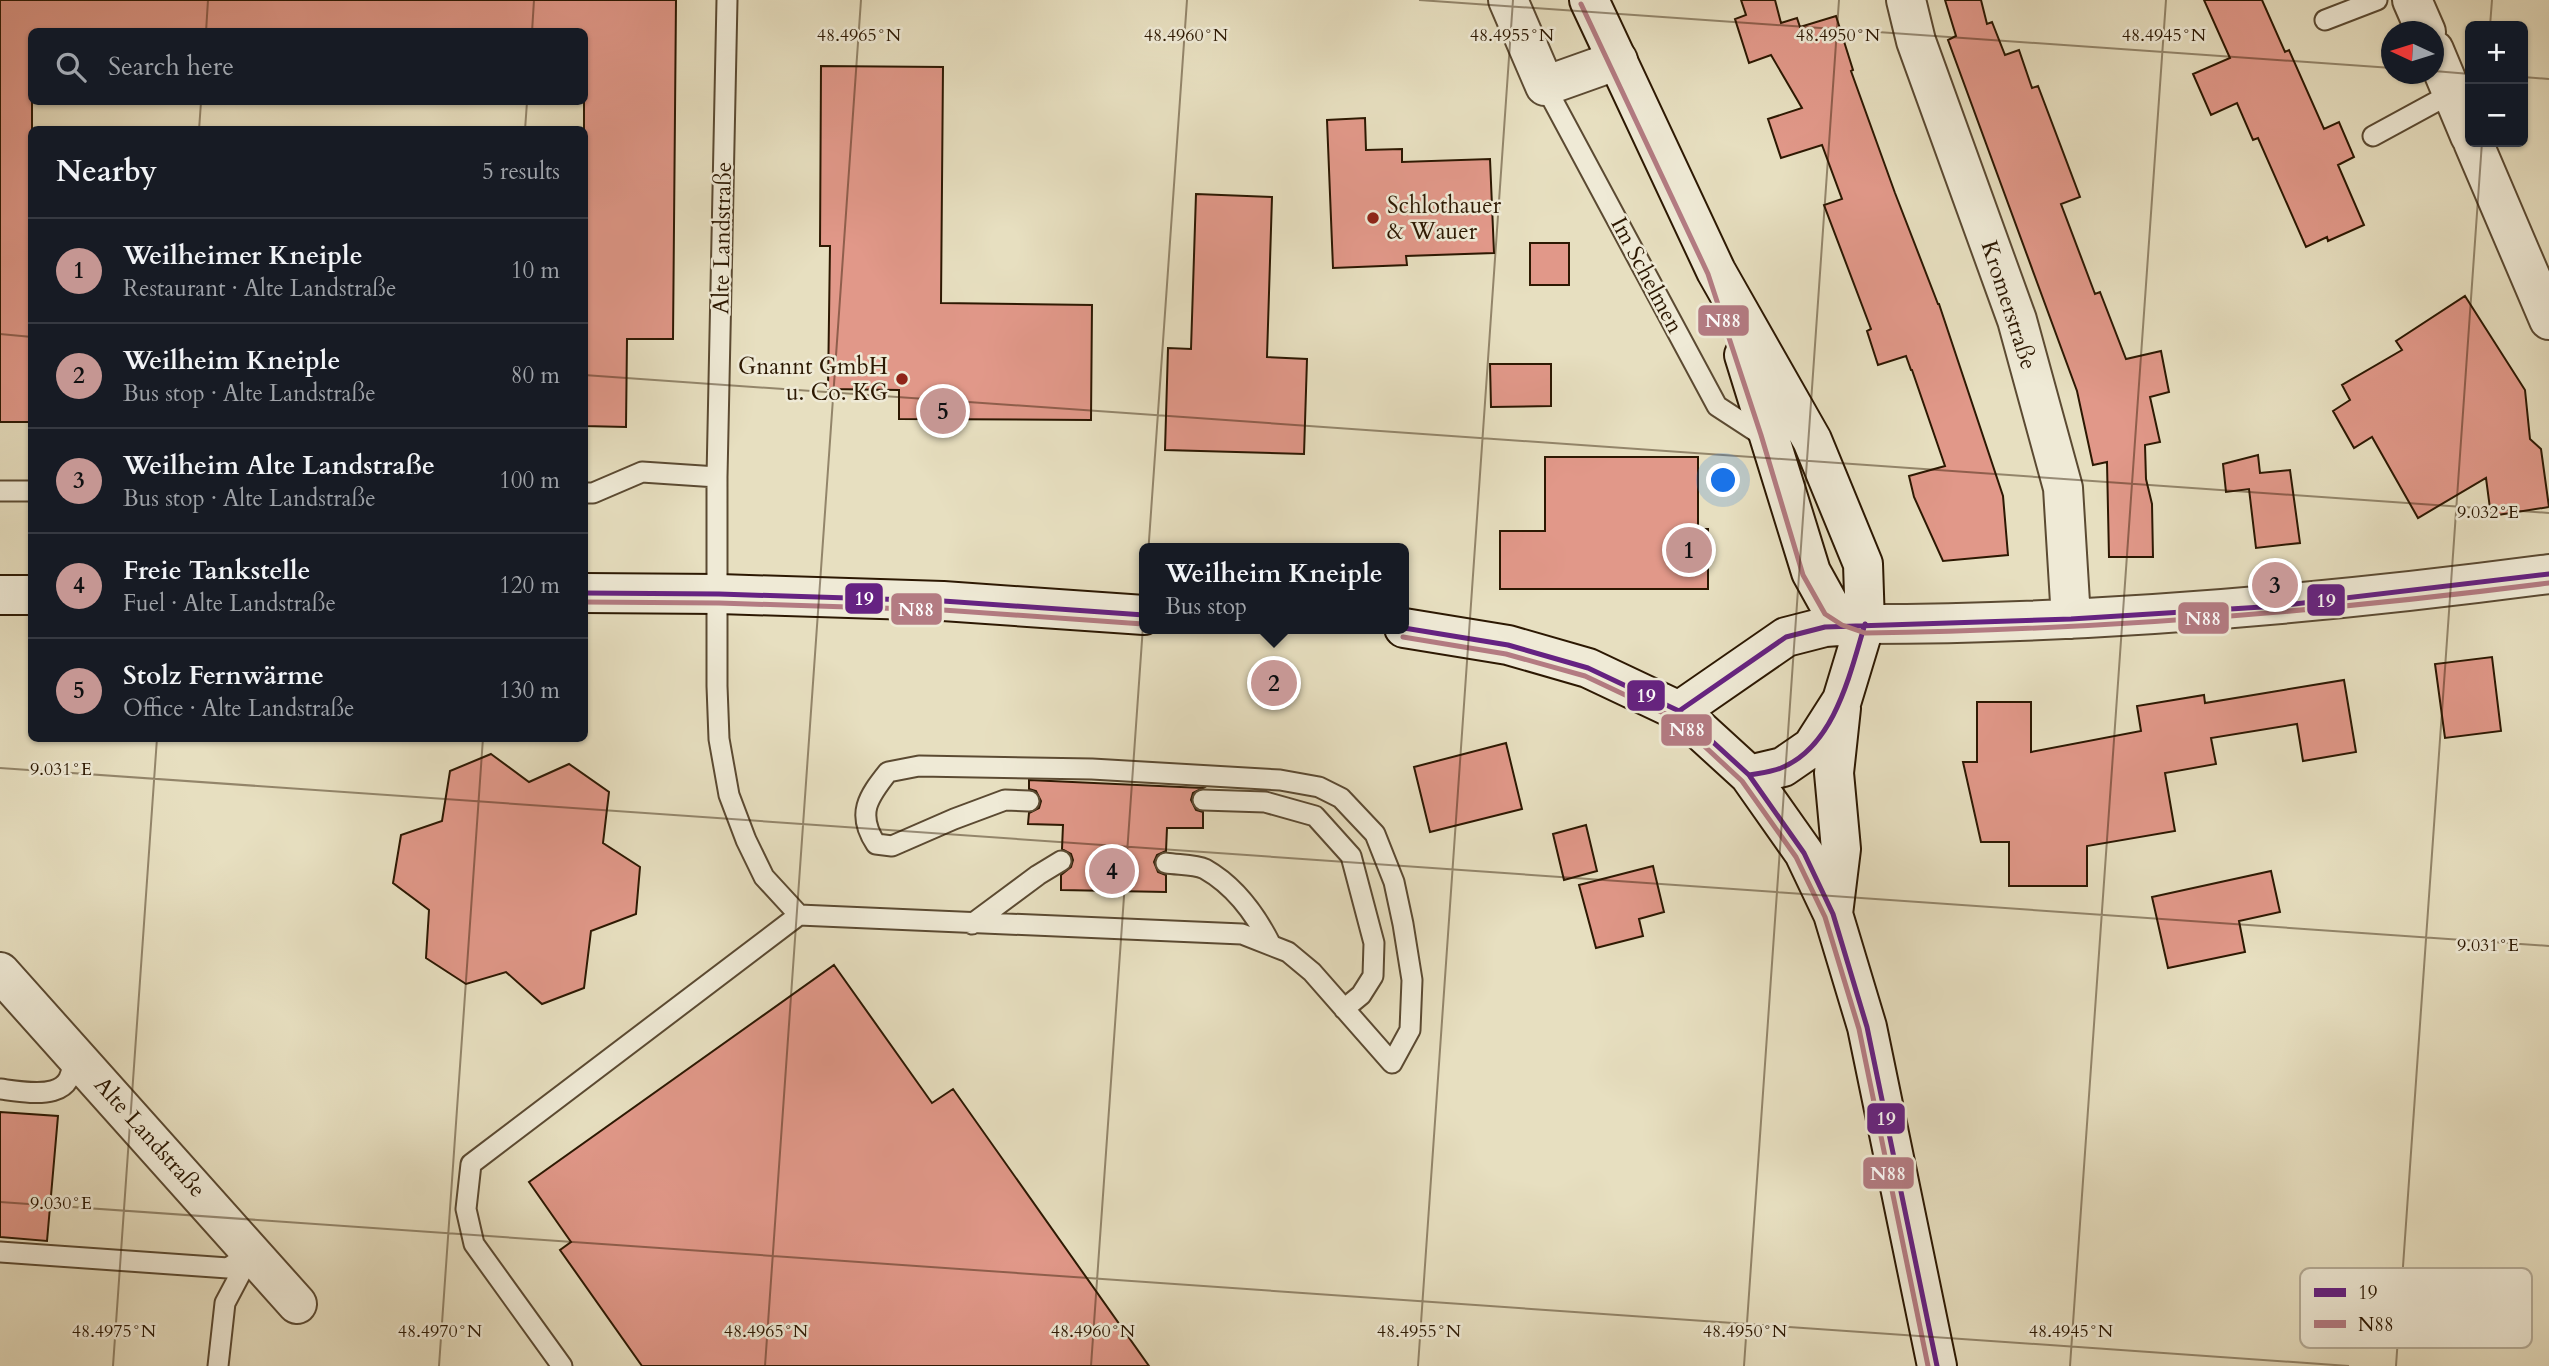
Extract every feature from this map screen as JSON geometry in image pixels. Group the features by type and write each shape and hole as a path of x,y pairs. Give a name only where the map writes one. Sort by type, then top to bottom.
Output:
{"street":[{"name":"Im Schelmen","path":"1508,0 1545,86"},
{"path":"1589,0 1716,271 1812,440 1863,564 1865,624 1842,701 1834,773 1841,849 1833,914"},
{"name":"Kromerstraße","path":"1906,0 1916,41 2017,320 2063,488 2071,619"},
{"path":"2412,0 2421,21"},
{"path":"1545,86 1618,60"},
{"path":"2444,74 2465,124"},
{"path":"2475,147 2549,320"},
{"path":"1716,271 1811,572 1831,608 1865,624"},
{"path":"1786,637 1802,602 1811,572"},
{"path":"1679,711 1786,637 1825,627 2071,619 2278,606 2549,574"},
{"path":"588,593 943,601 1139,615"},
{"path":"0,595 28,595"},
{"path":"1409,629 1508,645 1588,667 1679,711 1749,775 1804,853 1833,914 1867,1027 1937,1366"},
{"path":"1749,775 1783,767 1812,747 1842,701"},
{"name":"Alte Landstraße","path":"0,972 253,1251 297,1304"}],"lane":[{"name":"Alte Landstraße","path":"727,0 717,477 719,738 729,795 746,840 764,877 799,915"},
{"path":"2325,20 2377,0"},
{"name":"Im Schelmen","path":"1545,86 1717,405 1772,442"},
{"path":"2373,136 2452,93"},
{"path":"588,494 642,472 717,477"},
{"path":"0,491 28,491"},
{"path":"562,1366 474,1244 466,1209 471,1164 799,915 1242,934 1288,952 1312,972 1392,1063 1410,1030 1412,980 1394,882 1375,834 1340,798 1319,788 1280,780 1092,769 919,766 888,772 866,803 866,821 868,831 876,844 892,846 1005,800 1029,801"},
{"path":"1203,800 1265,802 1315,816 1351,856 1374,943 1373,976 1361,995 1344,1009"},
{"path":"972,924 1038,874 1061,861"},
{"path":"1166,863 1203,868 1234,891 1259,921 1271,945"},
{"path":"0,1089 38,1093 54,1091 65,1085 72,1069 69,1046"},
{"path":"0,1252 228,1268 253,1251"},
{"path":"219,1366 225,1303 253,1251"}],"building":[{"path":"0,0 676,0 673,339 627,339 626,427 588,426 588,126 584,126 584,105 588,105 588,28 28,28 28,105 32,105 32,126 28,126 28,422 0,422"},
{"path":"1741,0 1775,0 1781,23 1797,18 1800,27 1836,16 1853,70 1851,71 1939,304 2003,496 2008,555 1943,561 1914,497 1909,476 1945,466 1912,370 1906,356 1878,365 1867,331 1871,329 1824,205 1842,199 1822,145 1781,158 1768,119 1802,108 1771,55 1749,63 1735,19 1746,15"},
{"path":"1945,0 1981,0 1987,24 1992,22 2005,55 2019,50 2032,88 2038,86 2080,197 2061,204 2095,294 2100,292 2126,359 2161,351 2169,392 2150,397 2160,442 2145,445 2146,479 2152,504 2153,557 2109,557 2107,462 2093,465 2077,391 1948,40 1956,36"},
{"path":"2204,0 2262,0 2285,52 2289,50 2324,129 2339,122 2354,157 2338,165 2364,225 2328,241 2327,237 2306,247 2258,138 2253,140 2237,103 2211,115 2193,74 2230,58"},
{"path":"821,66 943,67 941,303 1092,305 1091,420 899,419 899,390 828,389 830,246 820,246"},
{"path":"1365,118 1366,150 1402,149 1402,162 1490,159 1494,253 1406,256 1407,265 1333,268 1327,120"},
{"path":"1196,194 1272,197 1267,357 1307,359 1304,454 1165,450 1168,348 1191,349"},
{"path":"1530,243 1569,243 1569,285 1530,285"},
{"path":"2465,296 2525,390 2530,439 2541,449 2549,507 2491,516 2486,478 2418,518 2372,437 2354,448 2333,411 2350,400 2342,385 2402,350 2396,341"},
{"path":"1490,364 1551,364 1551,406 1491,407"},
{"path":"2258,455 2260,473 2290,470 2300,543 2256,548 2249,489 2226,492 2223,464"},
{"path":"1545,457 1698,457 1698,529 1708,529 1708,589 1500,589 1500,531 1545,531"},
{"path":"2492,657 2501,731 2445,738 2435,664"},
{"path":"2344,680 2356,752 2303,761 2297,724 2211,738 2216,764 2165,773 2175,831 2087,846 2087,886 2009,886 2009,842 1981,842 1963,762 1977,762 1977,702 2031,702 2031,752 2141,731 2137,706 2204,695 2205,703"},
{"path":"1506,743 1522,809 1430,832 1414,767"},
{"path":"491,754 529,782 569,764 609,792 603,843 640,867 636,914 591,931 584,988 542,1004 506,972 466,984 426,958 429,910 393,883 401,835 442,821 450,771"},
{"path":"1029,780 1203,788 1193,793 1191,800 1196,810 1203,812 1203,828 1167,828 1166,851 1157,855 1154,862 1158,872 1166,875 1166,892 1061,890 1061,875 1071,867 1073,860 1071,854 1062,849 1063,825 1028,824 1029,813 1039,808 1041,801 1036,791 1029,789"},
{"path":"1586,825 1597,871 1564,880 1553,834"},
{"path":"1653,866 1664,912 1639,919 1643,936 1596,948 1579,885"},
{"path":"2271,871 2280,912 2239,921 2245,952 2168,968 2152,897"},
{"path":"834,965 932,1103 953,1089 1149,1366 642,1366 560,1250 571,1242 529,1182"},
{"path":"0,1112 58,1116 47,1241 0,1237"}],"transit line":[{"name":"N88","path":"1581,4 1708,274 1803,575 1825,614 1842,625 1865,633 2122,624 2379,603 2549,583"},
{"name":"19","path":"1679,711 1786,637 1825,627 2071,619 2278,606 2549,574"},
{"name":"19","path":"588,593 943,601 1139,615"},
{"name":"N88","path":"588,602 943,610 1139,624"},
{"name":"19","path":"1749,775 1781,768 1799,758 1815,743 1838,706 1865,624"},
{"name":"19","path":"1409,629 1508,645 1588,668 1679,711 1749,775 1804,853 1833,914 1867,1027 1937,1366"},
{"name":"N88","path":"1403,637 1506,654 1585,676 1674,718 1742,781 1796,857 1825,917 1859,1029 1928,1366"}],"place":[{"name":"Schlothauer & Wauer","path":"1373,218"},
{"name":"Gnannt GmbH u. Co. KG","path":"902,379"},
{"name":"Stolz Fernwärme","path":"943,411"},
{"name":"Weilheimer Kneiple","path":"1689,550"},
{"name":"Weilheim Alte Landstraße","path":"2275,585"},
{"name":"Weilheim Kneiple","path":"1274,683"},
{"name":"Freie Tankstelle","path":"1112,871"}]}
